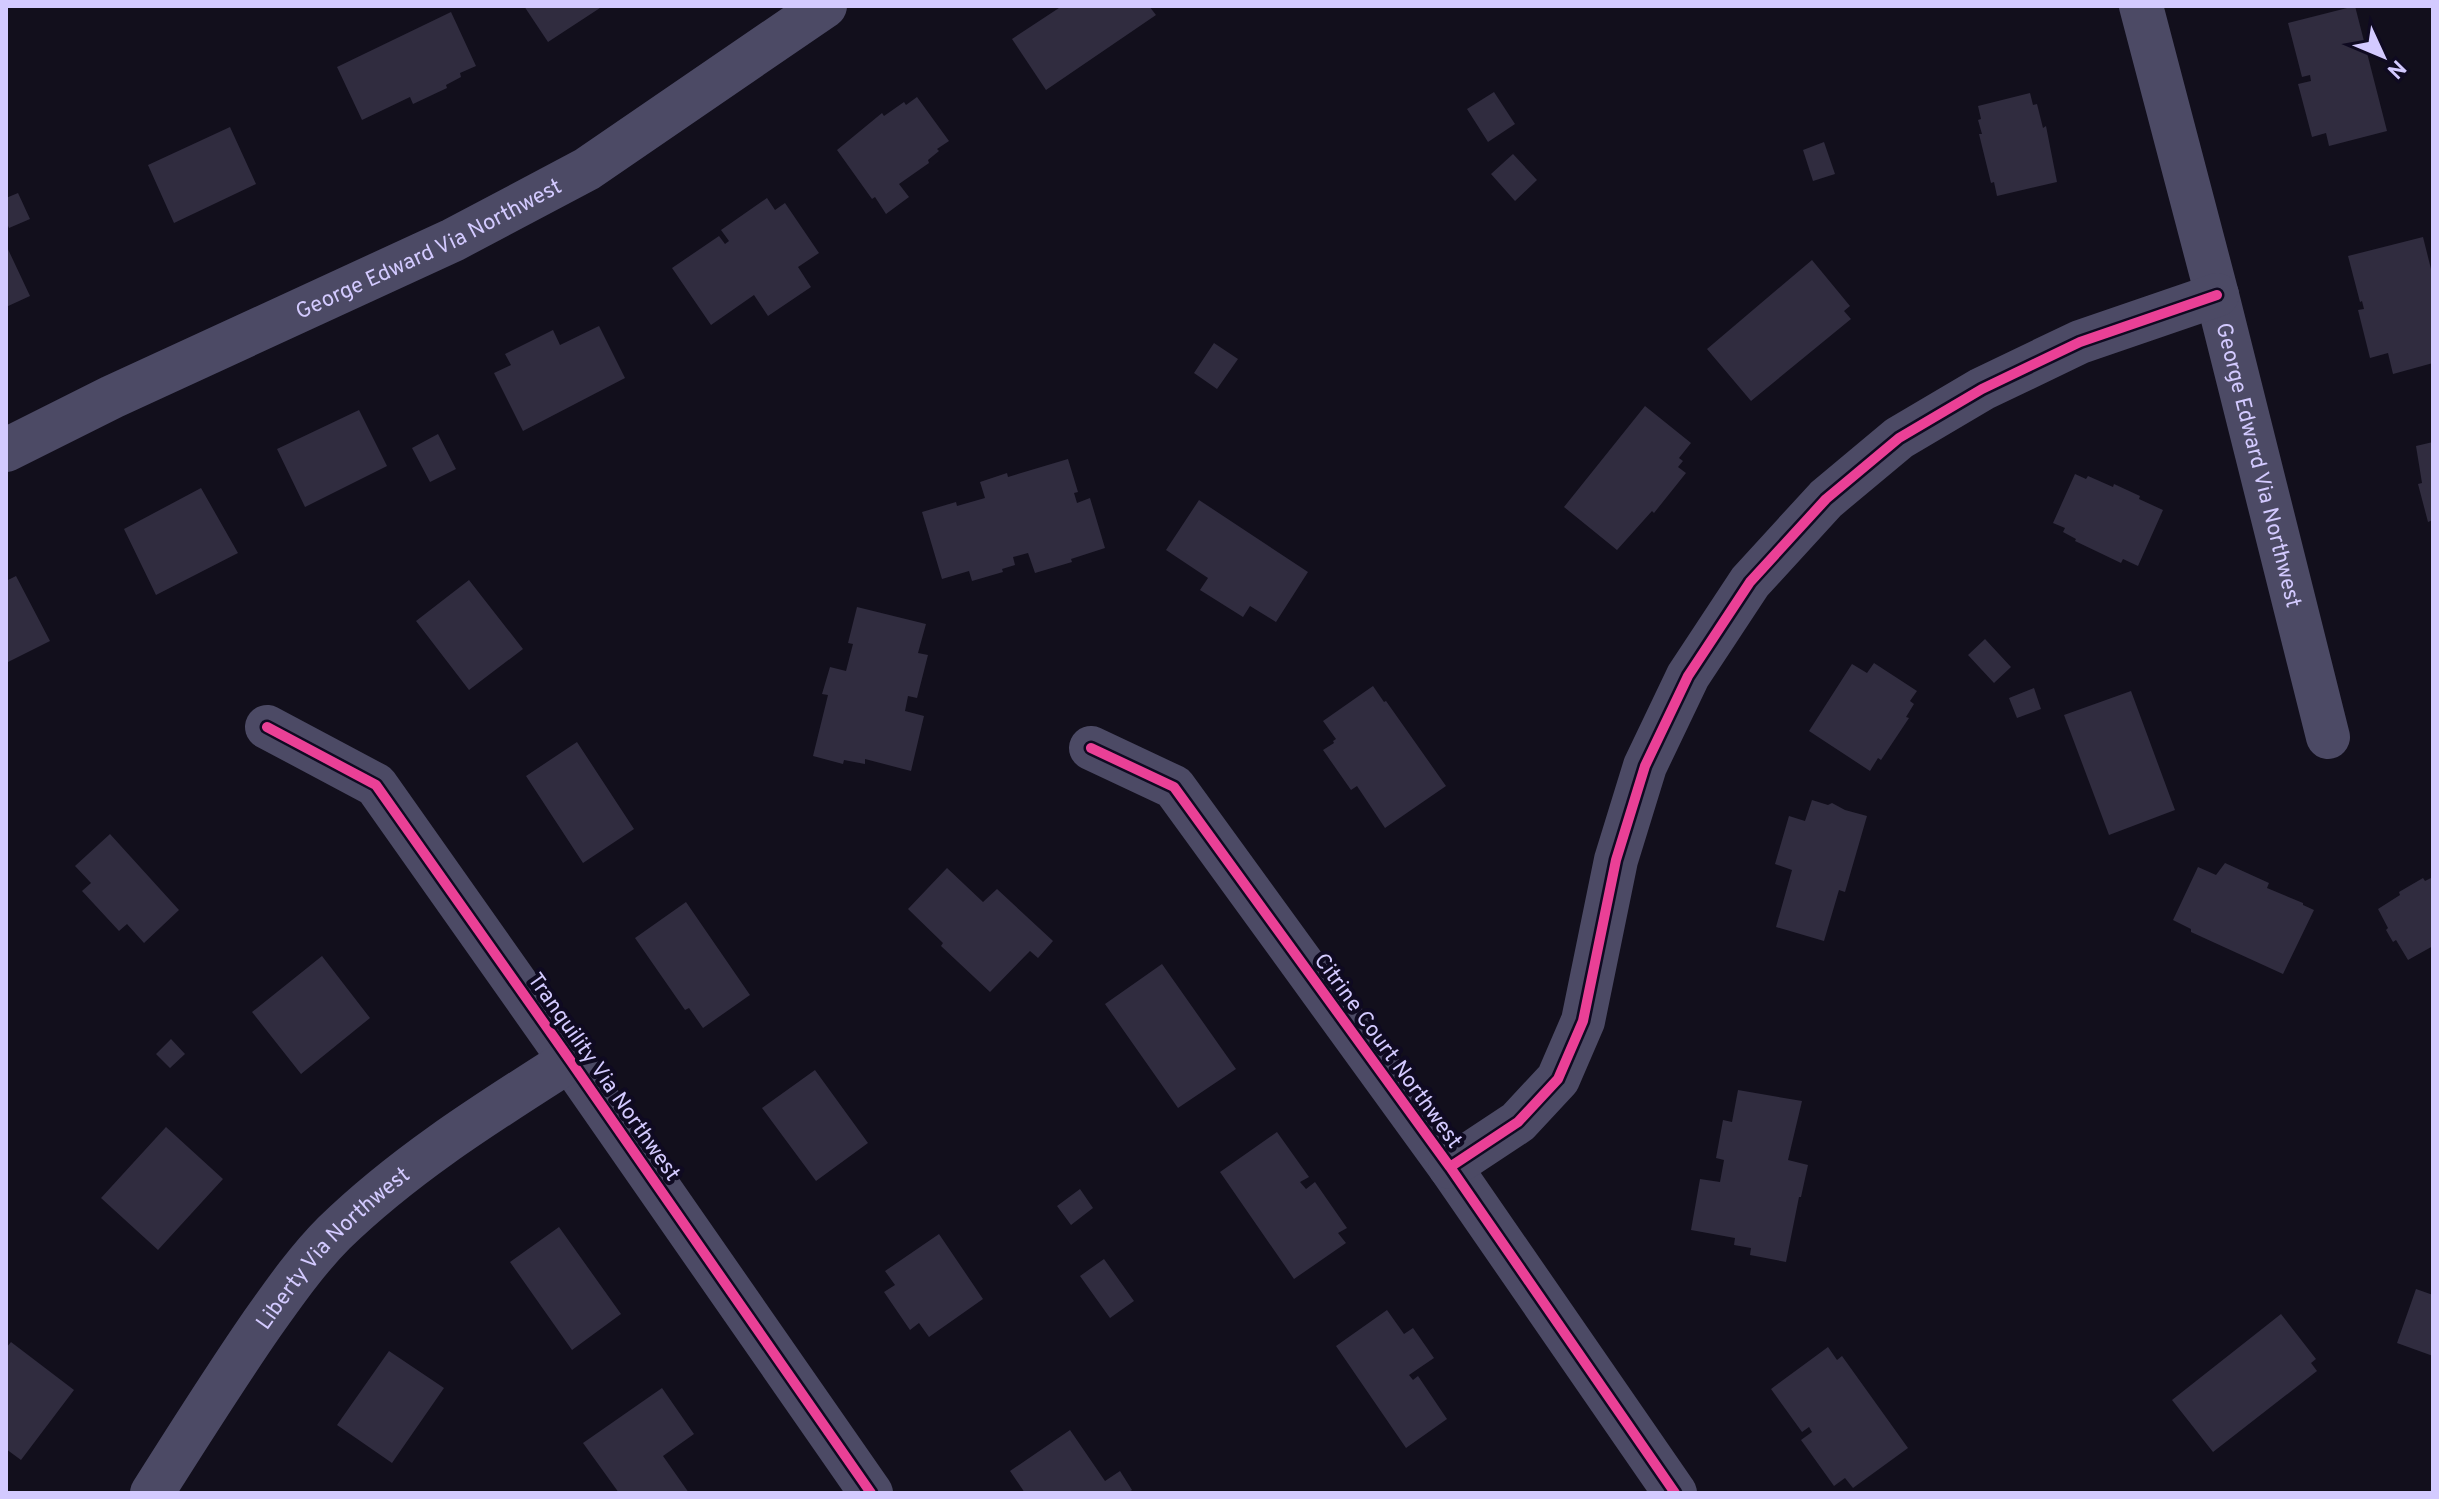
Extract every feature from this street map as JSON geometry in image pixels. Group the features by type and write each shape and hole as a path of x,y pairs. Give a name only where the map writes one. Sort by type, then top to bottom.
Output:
{"street":[{"name":"George Edward Via Northwest","path":"6,450 112,397 453,240 587,169 825,6"},
{"name":"George Edward Via Northwest","path":"2141,6 2328,737"},
{"path":"1450,1167 1518,1122 1558,1079 1583,1021 1616,860 1645,766 1688,676 1750,582 1826,499 1899,438 1982,389 2080,342 2217,295"},
{"name":"Tranquility Via Northwest","path":"267,727 376,785 871,1493"},
{"name":"Citrine Court Northwest","path":"1091,748 1174,787 1450,1167 1675,1493"},
{"name":"Liberty Via Northwest","path":"152,1493 268,1316 332,1235 386,1185 444,1141 570,1060"}],"building":[{"path":"524,6 603,6 548,42"},
{"path":"1062,6 1149,6 1156,15 1046,90 1012,39"},
{"path":"2355,6 2387,131 2329,146 2326,133 2312,137 2298,84 2311,81 2310,75 2302,77 2288,23"},
{"path":"451,12 476,66 460,73 461,77 446,85 447,88 413,104 410,97 362,120 337,67"},
{"path":"1494,92 1515,124 1488,142 1467,109"},
{"path":"2030,93 2033,105 2037,104 2043,128 2046,126 2057,182 1997,196 1979,134 1982,134 1978,106"},
{"path":"917,97 949,141 937,149 939,151 928,160 929,163 899,184 909,197 886,214 837,150 882,113 884,116"},
{"path":"230,127 256,184 174,223 148,165"},
{"path":"1824,142 1835,174 1813,181 1803,150"},
{"path":"1513,154 1537,180 1515,201 1491,174"},
{"path":"18,193 30,219 9,228 6,198"},
{"path":"767,198 775,210 785,203 819,253 798,267 811,287 768,316 754,295 711,325 672,268 719,236 725,244 729,241 721,230"},
{"path":"2423,237 2433,277 2433,363 2393,374 2388,353 2370,358 2358,310 2364,309 2348,256"},
{"path":"6,245 30,296 6,307"},
{"path":"1812,260 1850,306 1844,311 1851,319 1751,401 1707,349"},
{"path":"599,326 625,378 523,431 494,373 511,365 505,354 553,330 560,345"},
{"path":"1214,343 1238,359 1217,389 1194,373"},
{"path":"1645,406 1691,443 1679,458 1683,461 1678,467 1686,473 1654,513 1652,511 1617,550 1564,507"},
{"path":"359,410 387,466 305,507 277,449"},
{"path":"438,434 456,469 430,482 412,448"},
{"path":"2433,442 2433,520 2428,522 2418,484 2422,483 2416,446"},
{"path":"1068,459 1078,492 1074,493 1077,503 1090,498 1105,548 1035,573 1028,553 1013,557 1015,565 1002,569 1003,572 972,581 969,571 942,579 922,512 985,498 980,482"},
{"path":"2075,474 2113,487 2114,484 2163,510 2138,566 2123,559 2121,563 2075,541 2063,532 2065,528 2053,523"},
{"path":"201,488 238,553 156,595 124,529"},
{"path":"1199,500 1308,572 1276,622 1250,606 1243,617 1200,590 1208,578 1166,550"},
{"path":"16,576 50,641 6,663 6,581"},
{"path":"469,580 523,649 469,690 416,621"},
{"path":"857,607 926,624 918,653 928,655 917,698 908,696 905,711 924,716 911,771 865,759 865,764 844,760 843,764 813,756 828,695 822,694 830,667 846,671 853,644 848,643"},
{"path":"1985,639 2011,667 1994,683 1968,655"},
{"path":"1874,663 1917,691 1910,701 1914,704 1906,717 1909,718 1870,771 1809,731 1852,664 1867,673"},
{"path":"1373,686 1446,786 1385,828 1357,786 1351,790 1323,750 1336,739 1323,721"},
{"path":"2034,688 2041,709 2017,718 2009,698"},
{"path":"2131,691 2175,810 2109,835 2064,715"},
{"path":"577,742 634,829 583,863 526,776"},
{"path":"1812,800 1828,805 1832,803 1867,816 1845,892 1839,890 1824,941 1776,927 1792,870 1775,864 1789,816 1805,821"},
{"path":"110,834 179,910 144,943 127,924 119,931 82,891 91,883 75,866"},
{"path":"2225,863 2269,883 2267,888 2314,910 2283,974 2191,932 2191,929 2173,920 2198,867 2216,875"},
{"path":"947,868 983,902 997,889 1053,941 1038,958 1030,951 990,992 941,946 943,943 908,909"},
{"path":"2433,877 2433,946 2408,960 2396,940 2393,942 2378,909 2423,878 2425,881"},
{"path":"686,902 750,995 703,1028 689,1008 685,1010 635,938"},
{"path":"322,956 370,1018 301,1074 252,1012"},
{"path":"1162,964 1236,1069 1178,1108 1105,1004"},
{"path":"171,1039 185,1054 170,1068 156,1054"},
{"path":"815,1070 868,1143 816,1181 762,1108"},
{"path":"1738,1090 1802,1101 1788,1160 1808,1165 1786,1262 1750,1255 1751,1248 1734,1245 1735,1238 1691,1230 1700,1179 1720,1182 1724,1160 1716,1158 1723,1120 1732,1122"},
{"path":"166,1127 223,1179 158,1250 101,1198"},
{"path":"1277,1132 1309,1177 1300,1182 1306,1189 1315,1182 1347,1228 1338,1233 1346,1243 1294,1279 1220,1172"},
{"path":"1080,1189 1093,1208 1071,1225 1057,1206"},
{"path":"559,1227 621,1314 572,1350 510,1262"},
{"path":"939,1234 983,1299 929,1337 919,1323 910,1330 884,1292 895,1285 885,1271"},
{"path":"1104,1259 1134,1301 1110,1318 1080,1276"},
{"path":"2416,1289 2433,1295 2433,1356 2397,1343"},
{"path":"1387,1310 1404,1334 1413,1328 1434,1358 1409,1375 1413,1380 1418,1376 1447,1419 1406,1448 1336,1346"},
{"path":"2281,1314 2316,1359 2311,1363 2317,1371 2213,1452 2172,1400"},
{"path":"11,1342 74,1390 21,1460 6,1449 6,1348"},
{"path":"1828,1347 1837,1360 1842,1356 1908,1448 1853,1488 1845,1478 1834,1486 1801,1440 1812,1432 1809,1427 1802,1432 1771,1389"},
{"path":"389,1351 444,1388 392,1463 337,1425"},
{"path":"662,1388 694,1434 663,1456 689,1493 619,1493 583,1443"},
{"path":"1070,1430 1105,1481 1120,1471 1132,1490 1128,1493 1025,1493 1010,1471"}],"cycle path":[{"path":"1450,1167 1518,1122 1558,1079 1583,1021 1616,860 1645,766 1688,676 1750,582 1826,499 1899,438 1982,389 2080,342 2217,295"},
{"path":"267,727 376,785 871,1493"},
{"path":"1091,748 1174,787 1450,1167 1675,1493"}]}
